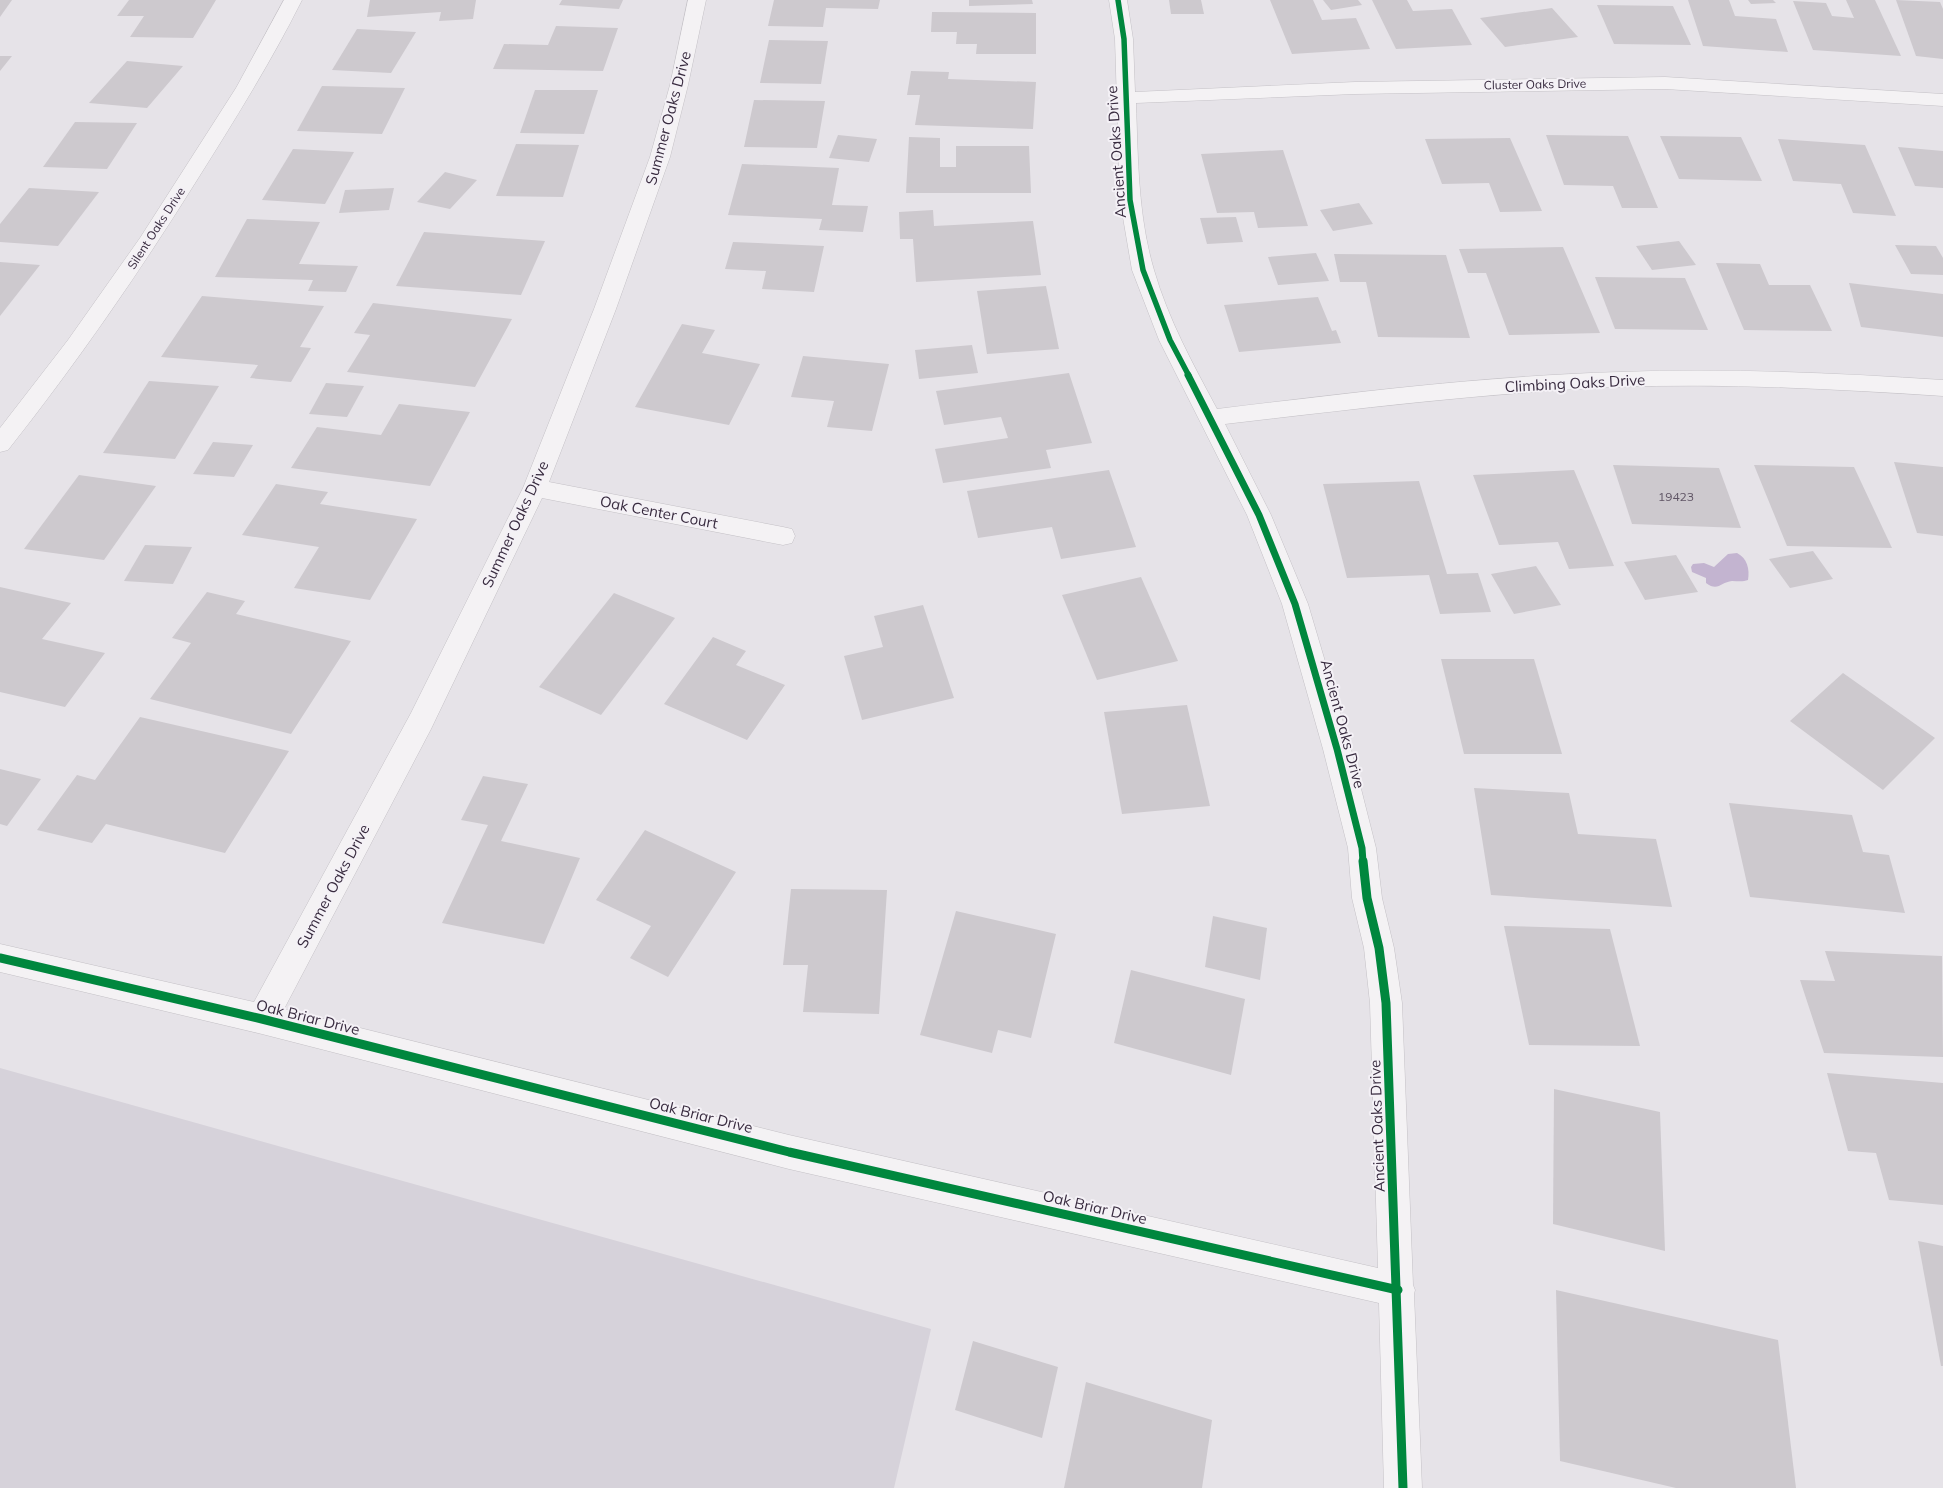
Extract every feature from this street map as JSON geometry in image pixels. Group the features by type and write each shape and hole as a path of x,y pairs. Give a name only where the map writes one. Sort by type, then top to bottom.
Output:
{"street":[{"name":"Silent Oaks Drive","path":"0,444 51,381 146,245 272,44 293,0"},
{"name":"Summer Oaks Drive","path":"262,1019 421,721 535,488 605,309 660,157 679,85 697,0"},
{"name":"Ancient Oaks Drive","path":"1118,0 1124,39 1130,200 1143,270 1170,340 1259,515 1295,604 1337,749 1362,848 1367,898 1379,948 1386,1003 1398,1290 1403,1488"},
{"name":"Cluster Oaks Drive","path":"1127,98 1355,88 1637,83 1800,90 1943,100"},
{"name":"Climbing Oaks Drive","path":"1209,418 1456,390 1566,382 1675,378 1800,379 1943,388"},
{"name":"Oak Center Court","path":"535,488 783,536"},
{"name":"Oak Briar Drive","path":"0,958 262,1019 789,1152 1398,1290"}],"shaded area":[{"path":"1737,553 1747,564 1748,580 1732,581 1714,587 1706,583 1706,578 1692,572 1691,567 1693,564 1704,563 1714,567 1728,554"},
{"path":"0,1068 931,1329 894,1488 0,1488"}],"building":[{"path":"0,0 12,0 0,17"},
{"path":"129,0 216,0 193,38 130,37 144,16 117,16"},
{"path":"370,0 476,0 473,19 439,21 441,12 367,17"},
{"path":"562,0 623,0 619,9 559,5"},
{"path":"774,0 880,0 878,9 826,8 823,27 768,26"},
{"path":"969,0 1032,0 1033,4 969,6"},
{"path":"1169,0 1201,0 1204,14 1171,14"},
{"path":"1270,0 1313,0 1322,20 1356,18 1370,49 1292,54"},
{"path":"1323,0 1358,0 1362,5 1331,10"},
{"path":"1372,0 1407,0 1413,11 1452,9 1472,45 1396,49"},
{"path":"1688,0 1729,0 1735,16 1776,19 1788,52 1703,46"},
{"path":"1748,0 1773,0 1776,3 1751,4"},
{"path":"1846,0 1875,0 1901,56 1813,50 1793,1 1826,3 1832,16 1854,18"},
{"path":"1896,0 1940,2 1943,9 1943,59 1916,56"},
{"path":"1597,5 1673,6 1691,45 1614,44"},
{"path":"1552,8 1578,37 1505,47 1480,18"},
{"path":"932,12 1036,13 1036,54 976,54 977,44 956,44 957,32 931,32"},
{"path":"556,26 618,28 603,71 493,69 504,44 548,45"},
{"path":"357,29 416,32 391,73 332,70"},
{"path":"769,40 828,41 821,84 760,83"},
{"path":"0,56 12,56 0,71"},
{"path":"127,61 183,66 147,108 89,103"},
{"path":"911,71 949,72 948,79 1036,82 1033,129 915,125 920,95 907,95"},
{"path":"322,86 405,88 382,134 297,131"},
{"path":"535,90 598,90 584,134 520,133"},
{"path":"754,100 825,101 817,148 744,147"},
{"path":"75,122 137,123 107,169 43,167"},
{"path":"838,135 877,139 869,162 829,158"},
{"path":"1546,135 1628,136 1658,208 1622,208 1613,186 1564,185"},
{"path":"1660,136 1741,137 1762,181 1679,179"},
{"path":"909,137 940,138 940,167 956,167 956,146 1029,146 1031,193 906,193"},
{"path":"1510,138 1542,211 1500,212 1489,183 1442,184 1425,139"},
{"path":"1778,139 1865,145 1896,216 1853,213 1841,184 1793,181"},
{"path":"516,144 579,145 563,197 496,196"},
{"path":"1898,147 1943,151 1943,188 1915,186"},
{"path":"293,149 354,152 325,204 262,200"},
{"path":"1283,150 1308,226 1258,228 1254,212 1217,213 1201,154"},
{"path":"742,164 839,168 832,205 868,206 863,232 819,230 822,219 728,215"},
{"path":"445,172 477,180 450,209 417,202"},
{"path":"29,188 99,192 58,246 0,242 0,224"},
{"path":"394,188 389,210 339,213 345,190"},
{"path":"1359,203 1373,224 1333,231 1320,210"},
{"path":"933,210 934,226 1033,221 1041,275 916,282 913,239 900,239 899,212"},
{"path":"1236,217 1243,242 1207,244 1200,218"},
{"path":"247,219 320,222 299,264 358,266 346,292 308,291 313,280 215,277"},
{"path":"424,232 545,241 521,295 396,286"},
{"path":"1679,241 1696,265 1652,270 1636,246"},
{"path":"733,242 824,246 814,292 762,289 766,271 725,269"},
{"path":"1895,245 1936,246 1943,258 1943,275 1911,274"},
{"path":"1563,247 1600,333 1509,335 1486,273 1468,273 1459,249"},
{"path":"1316,253 1329,281 1278,285 1268,257"},
{"path":"1334,254 1446,255 1470,338 1378,337 1366,282 1340,282"},
{"path":"0,262 40,265 0,316"},
{"path":"1716,263 1760,264 1769,285 1810,285 1832,331 1744,330"},
{"path":"1595,277 1685,278 1708,330 1615,329"},
{"path":"1849,283 1943,294 1943,337 1861,327"},
{"path":"1046,286 1059,349 987,354 977,291"},
{"path":"202,296 324,306 300,347 311,348 291,382 250,378 258,365 161,357"},
{"path":"1318,297 1332,331 1336,330 1341,343 1239,352 1224,305"},
{"path":"373,303 512,319 475,387 347,372 370,335 354,333"},
{"path":"682,324 715,330 702,353 760,364 729,425 635,407"},
{"path":"972,345 978,373 919,379 915,350"},
{"path":"803,356 889,364 872,431 827,427 834,401 791,397"},
{"path":"1069,373 1092,443 1046,450 1051,468 943,483 935,449 1008,438 1001,417 944,425 936,391"},
{"path":"149,381 219,386 175,459 103,453"},
{"path":"326,383 364,386 347,417 309,414"},
{"path":"399,404 470,412 430,486 291,468 317,427 381,435"},
{"path":"213,442 253,445 234,477 193,474"},
{"path":"1894,462 1943,467 1943,536 1917,533"},
{"path":"1613,465 1719,468 1741,528 1632,524"},
{"path":"1754,465 1854,467 1892,548 1787,546"},
{"path":"1109,470 1136,547 1061,559 1052,527 978,538 967,491"},
{"path":"1574,470 1614,566 1569,569 1558,542 1499,545 1473,475"},
{"path":"79,475 156,486 104,560 24,549"},
{"path":"1419,481 1447,574 1478,573 1491,612 1440,614 1429,575 1347,578 1323,484"},
{"path":"276,484 328,492 320,504 417,519 370,600 294,588 319,547 242,535"},
{"path":"145,545 192,547 173,584 124,581"},
{"path":"1813,551 1833,579 1790,588 1769,559"},
{"path":"1676,555 1698,592 1645,600 1624,562"},
{"path":"1536,566 1561,605 1514,614 1491,574"},
{"path":"1141,577 1178,661 1097,680 1062,595"},
{"path":"0,587 71,603 42,639 105,653 65,707 0,692"},
{"path":"207,592 245,601 236,614 351,641 291,734 150,699 191,643 172,638"},
{"path":"614,593 675,618 601,715 539,687"},
{"path":"923,605 954,698 862,720 844,656 883,647 874,616"},
{"path":"713,637 746,651 736,665 785,685 747,740 664,704"},
{"path":"1441,659 1534,659 1562,754 1464,754"},
{"path":"1843,673 1935,738 1883,790 1790,721"},
{"path":"1187,705 1210,806 1122,814 1104,712"},
{"path":"140,717 289,751 225,853 106,824 92,843 37,830 77,775 95,780"},
{"path":"0,769 41,779 7,826 0,824"},
{"path":"483,776 528,784 501,841 580,858 544,944 442,923 488,825 461,820"},
{"path":"1474,788 1569,793 1578,834 1656,839 1672,907 1491,895"},
{"path":"1729,803 1852,815 1863,852 1889,855 1905,913 1750,897"},
{"path":"645,830 736,872 668,977 630,958 651,926 596,900"},
{"path":"791,889 887,890 879,1014 803,1012 808,965 783,965"},
{"path":"956,911 1056,934 1031,1038 998,1030 992,1053 920,1035"},
{"path":"1213,916 1267,928 1260,980 1205,967"},
{"path":"1504,926 1610,929 1640,1046 1529,1045"},
{"path":"1825,951 1942,956 1943,1057 1824,1053 1800,980 1835,981"},
{"path":"1131,970 1245,999 1231,1075 1114,1043"},
{"path":"1827,1073 1943,1083 1943,1205 1889,1200 1876,1153 1848,1151"},
{"path":"1554,1089 1660,1112 1665,1251 1553,1224"},
{"path":"1918,1241 1943,1246 1943,1366 1941,1366"},
{"path":"1556,1290 1778,1340 1796,1488 1676,1488 1560,1461"},
{"path":"973,1341 1058,1367 1042,1438 955,1410"},
{"path":"1086,1382 1212,1420 1202,1488 1064,1488"}],"cycle path":[{"path":"1118,0 1124,39 1130,200 1143,270 1170,340 1259,515 1295,604 1337,749 1362,848 1367,898 1379,948 1386,1003 1403,1488"},
{"path":"0,958 262,1019 789,1152 1398,1290"}]}
